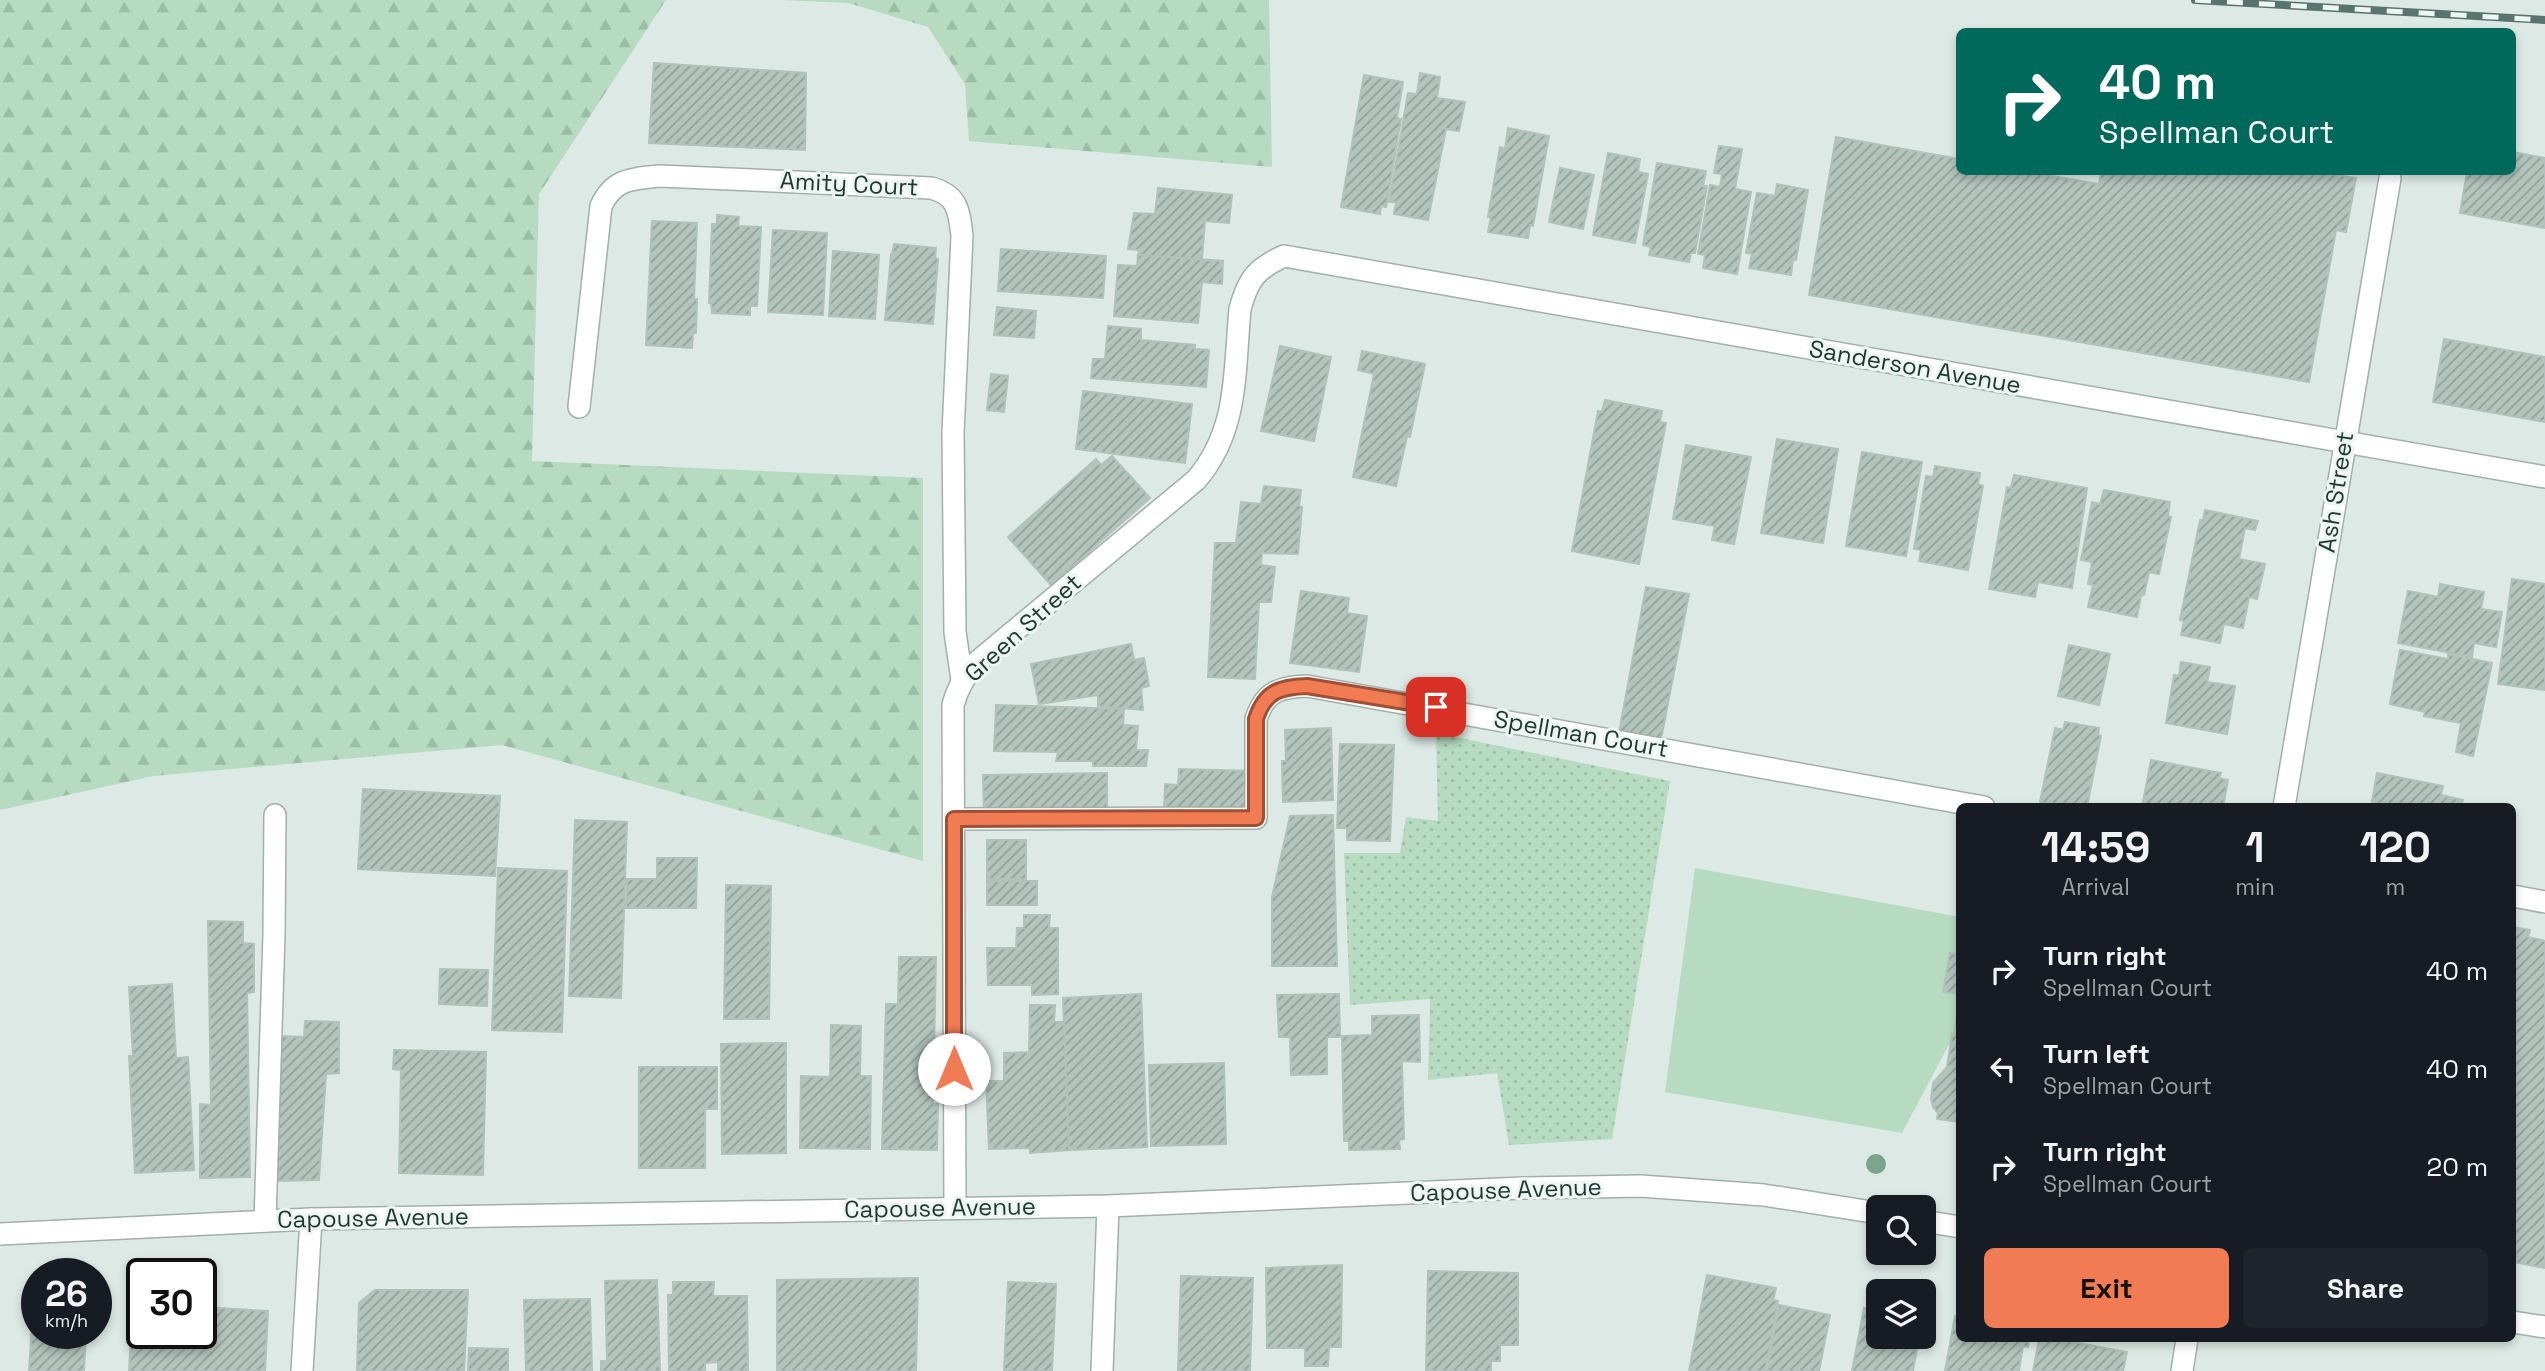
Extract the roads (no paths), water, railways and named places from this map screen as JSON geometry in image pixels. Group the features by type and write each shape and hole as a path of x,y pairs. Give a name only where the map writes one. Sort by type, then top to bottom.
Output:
{"street":[{"name":"Amity Court","path":"579,407 601,206 607,191 615,186 636,178 660,176 931,188 944,191 954,201 962,236 953,433 955,632 962,680"},
{"name":"Ash Street","path":"2285,803 2390,178"},
{"name":"Sanderson Avenue","path":"1284,256 2545,477"},
{"name":"Green Street","path":"955,1207 953,705 962,680 978,662 1196,480 1210,464 1219,448 1228,421 1244,293 1248,283 1260,269 1284,256"},
{"name":"Spellman Court","path":"954,819 1256,818 1256,719 1261,704 1269,695 1279,690 1307,686 1962,803"},
{"path":"265,1221 275,815"},
{"path":"2516,897 2545,902"},
{"name":"Capouse Avenue","path":"0,1234 311,1219 1108,1206 1523,1188 1641,1186 1763,1195 1866,1211"},
{"path":"1102,1371 1108,1206"},
{"path":"302,1371 311,1219"},
{"path":"1936,1223 1956,1226"},
{"path":"2516,1322 2545,1327"},
{"path":"2182,1371 2187,1342"}],"railway":[{"path":"2195,0 2545,20"}]}
